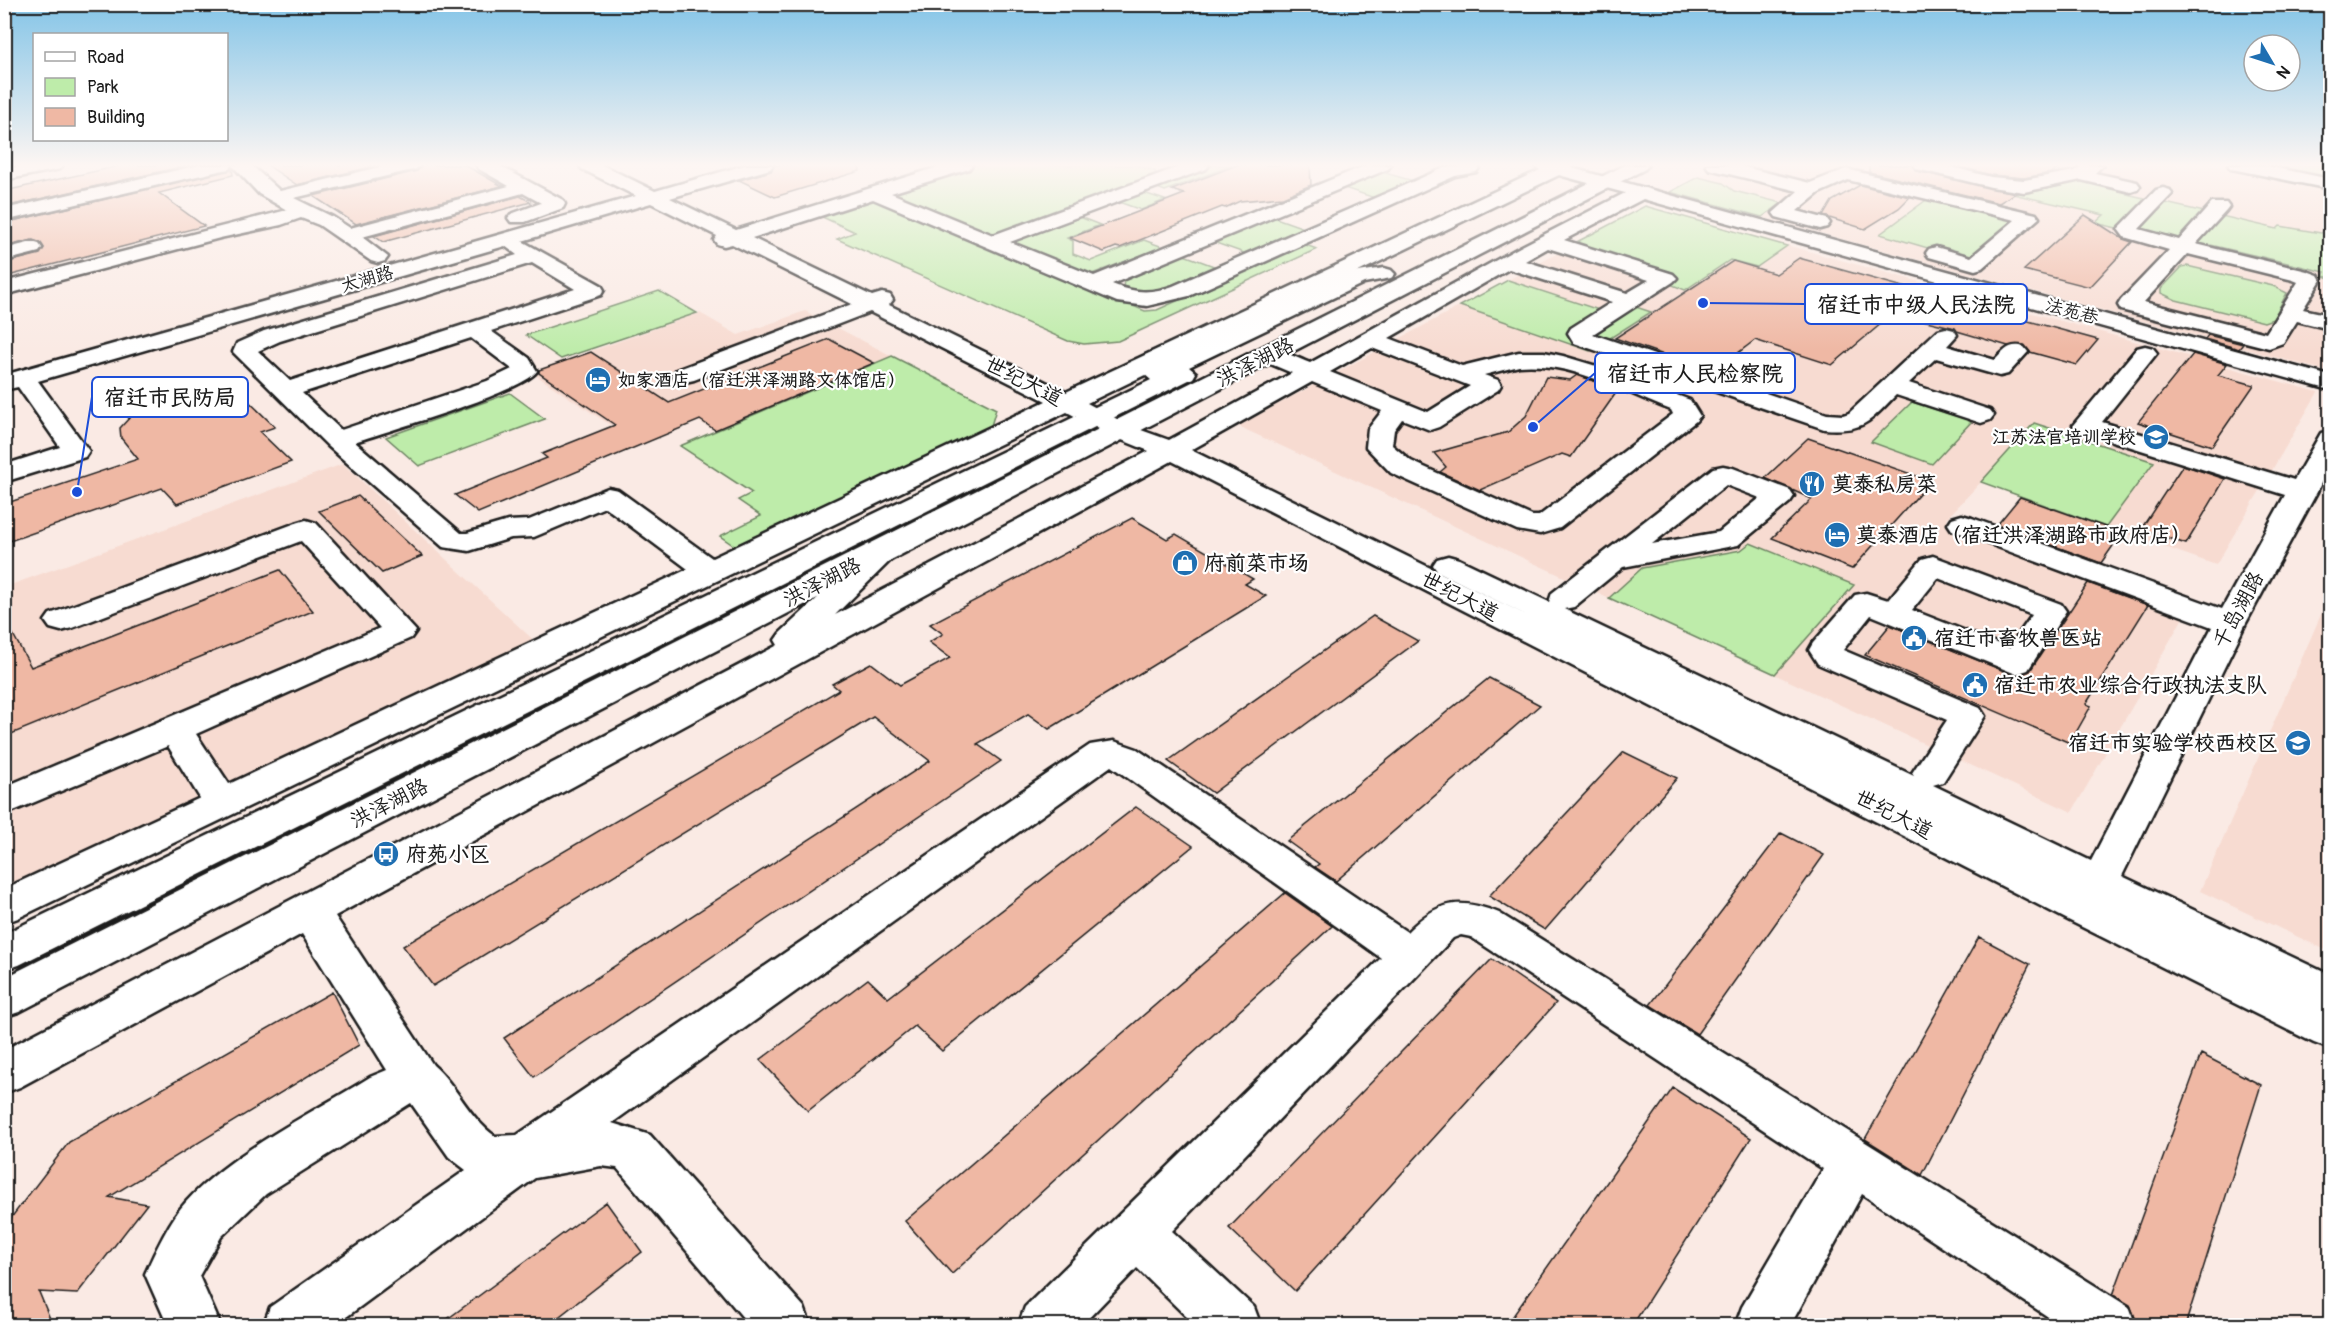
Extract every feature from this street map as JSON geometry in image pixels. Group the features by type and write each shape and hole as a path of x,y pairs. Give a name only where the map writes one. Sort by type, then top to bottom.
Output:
{"street":[{"path":"4,289 246,227"},
{"path":"335,227 378,256"},
{"path":"347,235 376,227"},
{"path":"170,315 483,227"},
{"name":"太湖路","path":"14,381 551,227"},
{"name":"世纪大道","path":"715,227 732,237 880,301 1103,409 1502,593 2091,896 2331,1030"},
{"path":"732,237 764,227"},
{"path":"953,227 1136,300 1156,300 1325,227"},
{"path":"992,242 1032,227"},
{"path":"1094,284 1232,227"},
{"path":"4,907 858,501 1103,409 1389,227"},
{"name":"洪泽湖路","path":"4,953 1103,409 1384,274 1470,227"},
{"name":"洪泽湖路","path":"4,999 888,548 1103,409 1269,355 1481,227"},
{"path":"4,1073 1181,444 1572,227"},
{"name":"法苑巷","path":"1792,227 2331,383"},
{"path":"1836,227 1851,231"},
{"path":"1919,249 1975,264 2018,227"},
{"path":"2130,227 2128,229 2131,233 2177,253 2307,278 2310,280 2292,310"},
{"path":"2201,227 2139,294 2331,314"},
{"path":"285,391 593,290 506,240"},
{"path":"1546,241 1666,278 1579,333 1582,338 1824,421 1846,423 1858,418 1939,342 2000,369 2016,352"},
{"path":"4,255 32,248"},
{"path":"535,256 272,336 245,348 245,352 337,440 453,541 469,542 508,530 534,528 609,496 711,571"},
{"path":"1508,262 1630,301"},
{"path":"685,375 880,301"},
{"path":"2292,310 2331,322"},
{"path":"337,440 496,386 525,371 521,363 474,329"},
{"path":"1269,355 1430,422 1490,385 1370,339"},
{"path":"2145,353 2086,425 2303,492"},
{"path":"1398,408 1381,429 1379,447 1388,457 1401,467 1527,524 1540,525 1550,522 1687,416 1681,405 1559,361 1527,358 1461,374"},
{"path":"4,474 76,451 14,381"},
{"path":"1892,386 1980,415"},
{"name":"千岛湖路","path":"2091,896 2230,623 2331,439"},
{"path":"1563,600 1723,474 1780,496 1728,539 1614,560"},
{"path":"765,578 858,501"},
{"path":"1962,524 2230,623"},
{"path":"4,802 400,631 306,529 61,621"},
{"path":"761,669 888,548"},
{"path":"1893,613 1866,602 1825,650 1830,657 1968,716 1929,773"},
{"path":"175,729 222,803"},
{"path":"289,1326 525,1157 1103,754 1114,753 1124,758 1410,956"},
{"name":"世纪大道","path":"2091,896 2331,994"},
{"path":"309,910 417,1079 428,1088 461,1137 488,1158 525,1157 604,1143 633,1150 785,1326"},
{"path":"1044,1326 1439,926 1450,919 1468,918 1854,1161 2110,1326"},
{"path":"195,1326 171,1274 203,1220 249,1178 386,1092 417,1079"},
{"path":"1761,1326 1854,1161"},
{"path":"1136,1232 1235,1326"}],"shaded area":[{"path":"1606,227 1721,227 2318,392 2216,565 1981,482 1946,519 2188,609 2072,812 1238,426"},
{"path":"1799,227 2330,227 2330,372"},
{"path":"805,311 892,356 715,431 667,402 610,425 531,372 700,313 738,335"},
{"path":"343,464 540,646 5,902 5,587"},
{"name":"宿迁市实验学校西校区","path":"2330,594 2330,952 2200,891"}],"green space":[{"path":"844,227 943,227 1145,311 1157,310 1303,244 1317,249 1118,341 1084,344 1068,341 837,239 855,232"},
{"path":"972,227 1014,227 998,233 984,232"},
{"path":"1046,227 1095,227 1067,238 1073,241 1073,254 1091,261 1144,240 1163,247 1092,274 1084,273 1013,244 1019,237"},
{"path":"1249,227 1304,228 1244,253 1213,242"},
{"path":"1605,227 1720,227 1787,246 1757,267 1730,260 1685,290 1571,245"},
{"path":"1889,227 2006,227 1970,257 1955,256 1880,234"},
{"path":"2113,227 2269,227 2277,229 2286,227 2321,233 2330,229 2330,278 2323,276 2325,272 2211,245 2208,249"},
{"path":"1184,255 1214,266 1154,293 1125,290 1123,287 1124,281"},
{"path":"2187,266 2273,286 2287,293 2273,319 2264,322 2176,300 2161,293 2161,289 2182,267"},
{"path":"1508,280 1614,315 1630,305 1651,312 1590,351 1460,306"},
{"path":"659,291 697,313 561,359 526,335"},
{"path":"892,356 996,409 991,426 977,435 740,550 720,536 761,516 738,500 752,493 680,446"},
{"path":"510,393 545,419 419,466 386,437"},
{"path":"1912,402 1972,421 1932,464 1871,442"},
{"path":"2034,423 2154,462 2106,527 1981,482"},
{"path":"1750,543 1854,585 1775,674 1609,598 1642,568 1741,550"}],"building":[{"path":"4,227 200,227 4,277 4,263 40,254 44,248 41,243 33,240 4,247"},
{"path":"407,227 438,227 383,242 374,236"},
{"path":"1098,227 1172,227 1104,252 1070,238"},
{"path":"2072,227 2104,227 2132,242 2090,287 2024,270"},
{"path":"1799,258 2098,340 2077,365 2030,352 2024,345 2008,346 1957,331 1955,328 1894,313 1832,365 1755,340 1713,372 1615,338 1733,261 1776,274"},
{"path":"2208,335 2243,344 2239,349 2205,339"},
{"path":"829,339 874,363 715,430 700,420 478,513 455,495 547,458 542,454 615,425 539,373 539,370 591,352 669,403"},
{"path":"2193,354 2227,364 2218,375 2254,385 2212,446 2138,422"},
{"path":"1577,375 1618,390 1571,457 1562,454 1480,490 1440,472 1446,467 1434,453 1508,432 1526,416 1546,377 1570,380"},
{"path":"231,384 275,427 260,432 291,462 177,504 162,488 4,543 4,504 138,459 121,438 120,428 131,416 164,401"},
{"path":"1808,438 1931,481 1852,569 1772,538 1812,499 1765,478"},
{"path":"2183,465 2225,479 2186,544 2141,529"},
{"path":"358,496 422,556 382,573 319,511"},
{"path":"2020,497 2122,533 2101,563 1997,525"},
{"path":"1132,518 1167,539 1176,534 1253,579 1245,584 1266,596 1049,729 1028,714 977,744 1001,761 534,1077 504,1038 930,761 873,717 433,986 403,946 839,690 832,684 871,663 900,685 950,658 929,642 943,634 930,624"},
{"path":"280,570 313,611 4,737 4,618 31,667"},
{"path":"2088,583 2148,605 2086,704 2091,706 2070,743 1865,655 1890,625 2017,676 2030,671"},
{"path":"1373,616 1418,641 1213,793 1168,761"},
{"path":"1489,678 1540,705 1336,881 1315,867 1319,864 1287,841"},
{"path":"1624,752 1677,778 1545,930 1489,896"},
{"path":"1136,807 1193,846 942,1051 915,1026 808,1111 760,1060 868,979 888,998"},
{"path":"1781,833 1824,855 1697,1034 1650,1005"},
{"path":"1285,893 1332,926 952,1274 905,1221"},
{"path":"1979,937 2030,964 1922,1175 1865,1139"},
{"path":"1492,959 1556,1003 1295,1291 1229,1228"},
{"path":"332,992 359,1045 109,1197 147,1204 77,1294 39,1292 53,1326 4,1326 4,1227 69,1142"},
{"path":"2201,1054 2261,1085 2185,1326 2145,1326 2136,1320 2130,1305 2113,1295"},
{"path":"1673,1088 1751,1138 1632,1326 1506,1326"},
{"path":"606,1202 642,1252 547,1326 438,1326"}],"place":[{"name":"宿迁市中级人民法院","path":"1703,303"},
{"name":"如家酒店（宿迁洪泽湖路文体馆店）","path":"598,380"},
{"name":"宿迁市人民检察院","path":"1533,427"},
{"name":"江苏法官培训学校","path":"2156,437"},
{"name":"莫泰私房菜","path":"1812,484"},
{"name":"宿迁市民防局","path":"77,492"},
{"name":"莫泰酒店（宿迁洪泽湖路市政府店）","path":"1837,535"},
{"name":"府前菜市场","path":"1185,563"},
{"name":"宿迁市畜牧兽医站","path":"1914,638"},
{"name":"宿迁市农业综合行政执法支队","path":"1975,685"},
{"name":"宿迁市实验学校西校区","path":"2298,743"},
{"name":"府苑小区","path":"386,854"}]}
